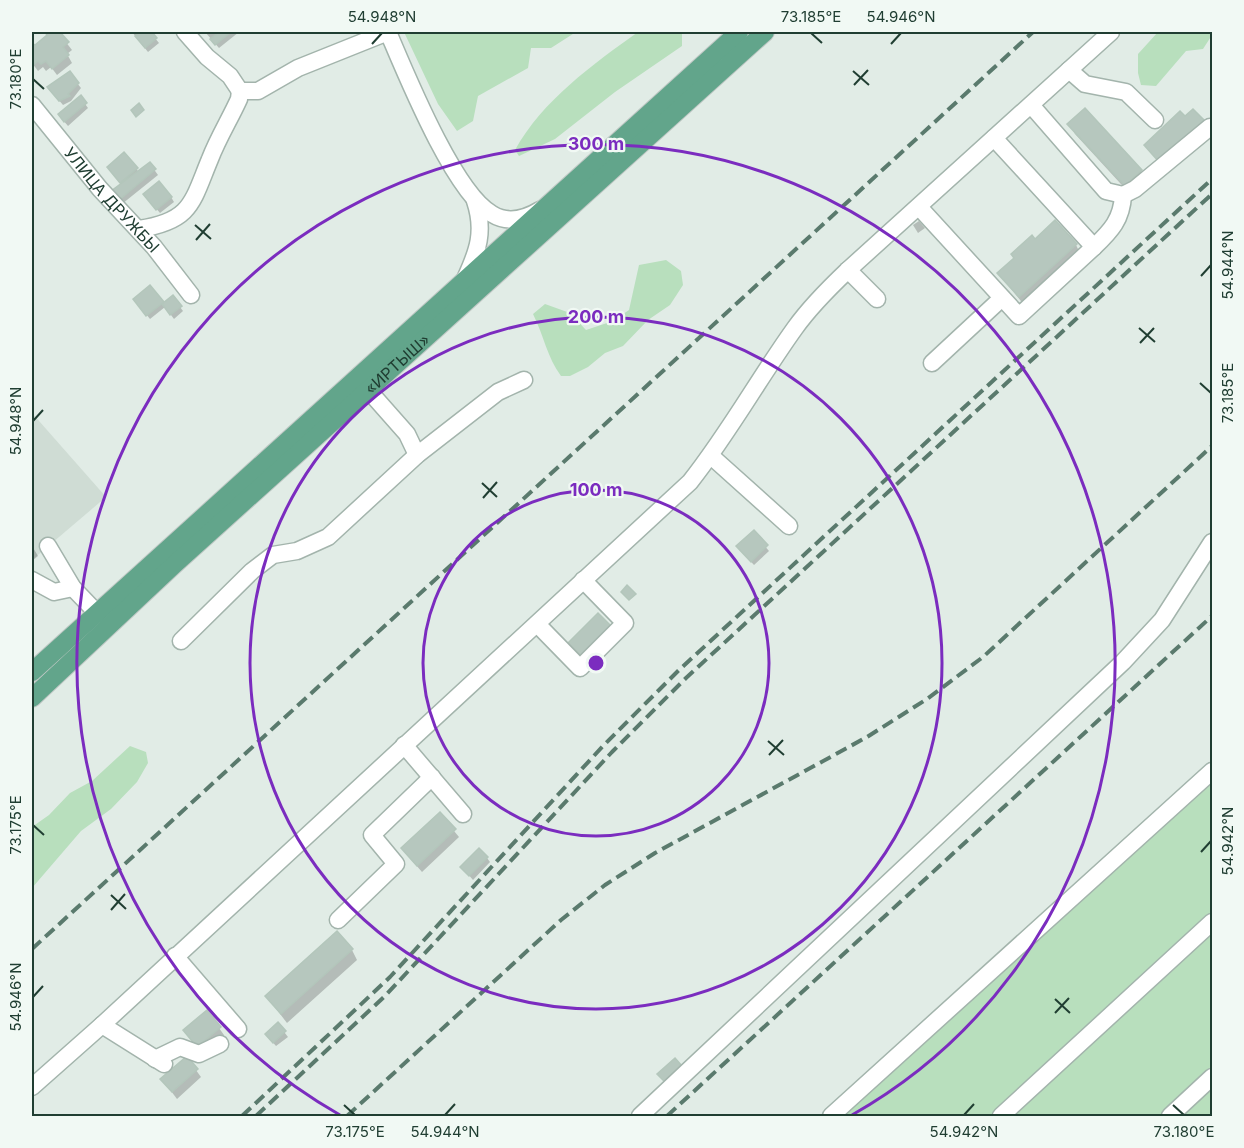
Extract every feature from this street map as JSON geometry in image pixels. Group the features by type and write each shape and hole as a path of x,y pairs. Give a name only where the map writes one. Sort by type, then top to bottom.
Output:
{"main road":[{"name":"«ИРТЫШ»","path":"32,672 739,32"},
{"name":"«ИРТЫШ»","path":"32,698 176,564 765,32"}],"street":[{"path":"139,229 173,220 197,196 210,159 236,106 240,91 230,76 207,57 185,32"},
{"path":"240,91 258,91 298,68 388,32 420,106 452,166 472,195 485,209 503,218 524,218 546,206"},
{"path":"32,1087 673,498 711,456 795,327 848,270 1112,32"},
{"path":"1069,70 1085,84 1126,92 1155,120"},
{"name":"УЛИЦА ДРУЖБЫ","path":"32,105 100,189 139,229 191,296"},
{"path":"1031,105 1106,191 1123,195 1135,189 1210,127"},
{"path":"994,138 1094,246"},
{"path":"465,279 479,249 482,234 480,216 472,195"},
{"path":"919,207 1019,316 1111,230 1122,211 1123,195"},
{"path":"848,270 878,299"},
{"path":"932,363 1002,298"},
{"path":"181,641 252,571 273,555 297,551 328,537 417,455 498,392 524,380"},
{"path":"369,391 407,434 417,455"},
{"path":"711,456 789,526"},
{"path":"640,1116 1123,663 1162,620 1212,542"},
{"path":"48,546 73,588 97,613"},
{"path":"32,580 54,592 73,588"},
{"path":"537,624 580,668 625,623 583,580"},
{"path":"404,745 463,814"},
{"path":"831,1116 1212,771"},
{"path":"338,920 396,864 372,835 432,777"},
{"path":"1001,1116 1212,922"},
{"path":"175,956 238,1029"},
{"path":"102,1025 160,1061 180,1047 199,1054 220,1044"},
{"path":"1170,1116 1212,1077"}],"shaded area":[{"path":"32,413 106,497 32,560"}],"green space":[{"path":"404,32 576,32 551,48 531,48 528,68 478,96 473,121 457,131 438,104"},
{"path":"638,32 682,32 682,46 615,92 555,139 519,156 515,150 526,132 554,99 603,57"},
{"path":"1158,32 1211,32 1212,35 1203,49 1186,51 1156,86 1141,85 1138,73 1138,54"},
{"path":"666,260 681,271 683,285 670,305 648,320 623,346 605,353 588,367 570,376 561,376 552,361 533,314 545,304 570,313 586,330 613,321 629,310 639,265"},
{"path":"130,746 146,752 148,763 137,782 111,809 81,831 32,888 32,827 49,815 70,793 92,781"},
{"path":"1212,776 1212,1116 841,1116"}],"building":[{"path":"45,32 60,32 69,42 63,47 69,55 52,69 46,61 41,64 38,61 33,65 32,63 32,43 35,45 47,35"},
{"path":"140,32 152,32 157,38 145,48 135,36"},
{"path":"219,32 231,32 215,45 210,39"},
{"path":"70,71 79,83 68,94 70,96 59,101 47,87"},
{"path":"81,95 87,103 64,122 58,114"},
{"path":"139,103 144,110 136,117 131,110"},
{"path":"1085,108 1142,170 1125,186 1067,124"},
{"path":"1193,109 1204,120 1159,162 1144,145 1180,111 1185,116"},
{"path":"124,152 138,168 120,183 107,167"},
{"path":"150,162 156,169 119,200 111,191"},
{"path":"159,181 172,197 156,210 143,194"},
{"path":"1055,220 1077,244 1019,297 997,273 1014,258 1011,254 1032,235 1035,239"},
{"path":"150,285 164,302 146,316 133,299"},
{"path":"173,295 182,306 170,315 162,304"},
{"path":"754,530 768,545 751,562 736,546"},
{"path":"627,585 636,594 629,600 621,592"},
{"path":"598,613 614,629 582,659 567,644"},
{"path":"440,812 456,829 417,866 401,848"},
{"path":"479,848 488,857 469,876 460,867"},
{"path":"337,931 353,949 281,1014 265,996"},
{"path":"207,1010 221,1027 197,1047 183,1030"},
{"path":"278,1022 286,1031 273,1043 265,1034"},
{"path":"187,1056 198,1069 172,1092 160,1079"},
{"path":"675,1058 682,1066 665,1082 657,1074"}],"railway":[{"path":"32,949 1033,32"},
{"path":"242,1116 390,977 603,746 679,670 1212,179"},
{"path":"256,1116 385,996 612,752 686,678 1212,194"},
{"path":"347,1116 561,920 605,885 655,853 867,737 927,699 983,657 1212,446"},
{"path":"667,1116 1212,616"}]}
